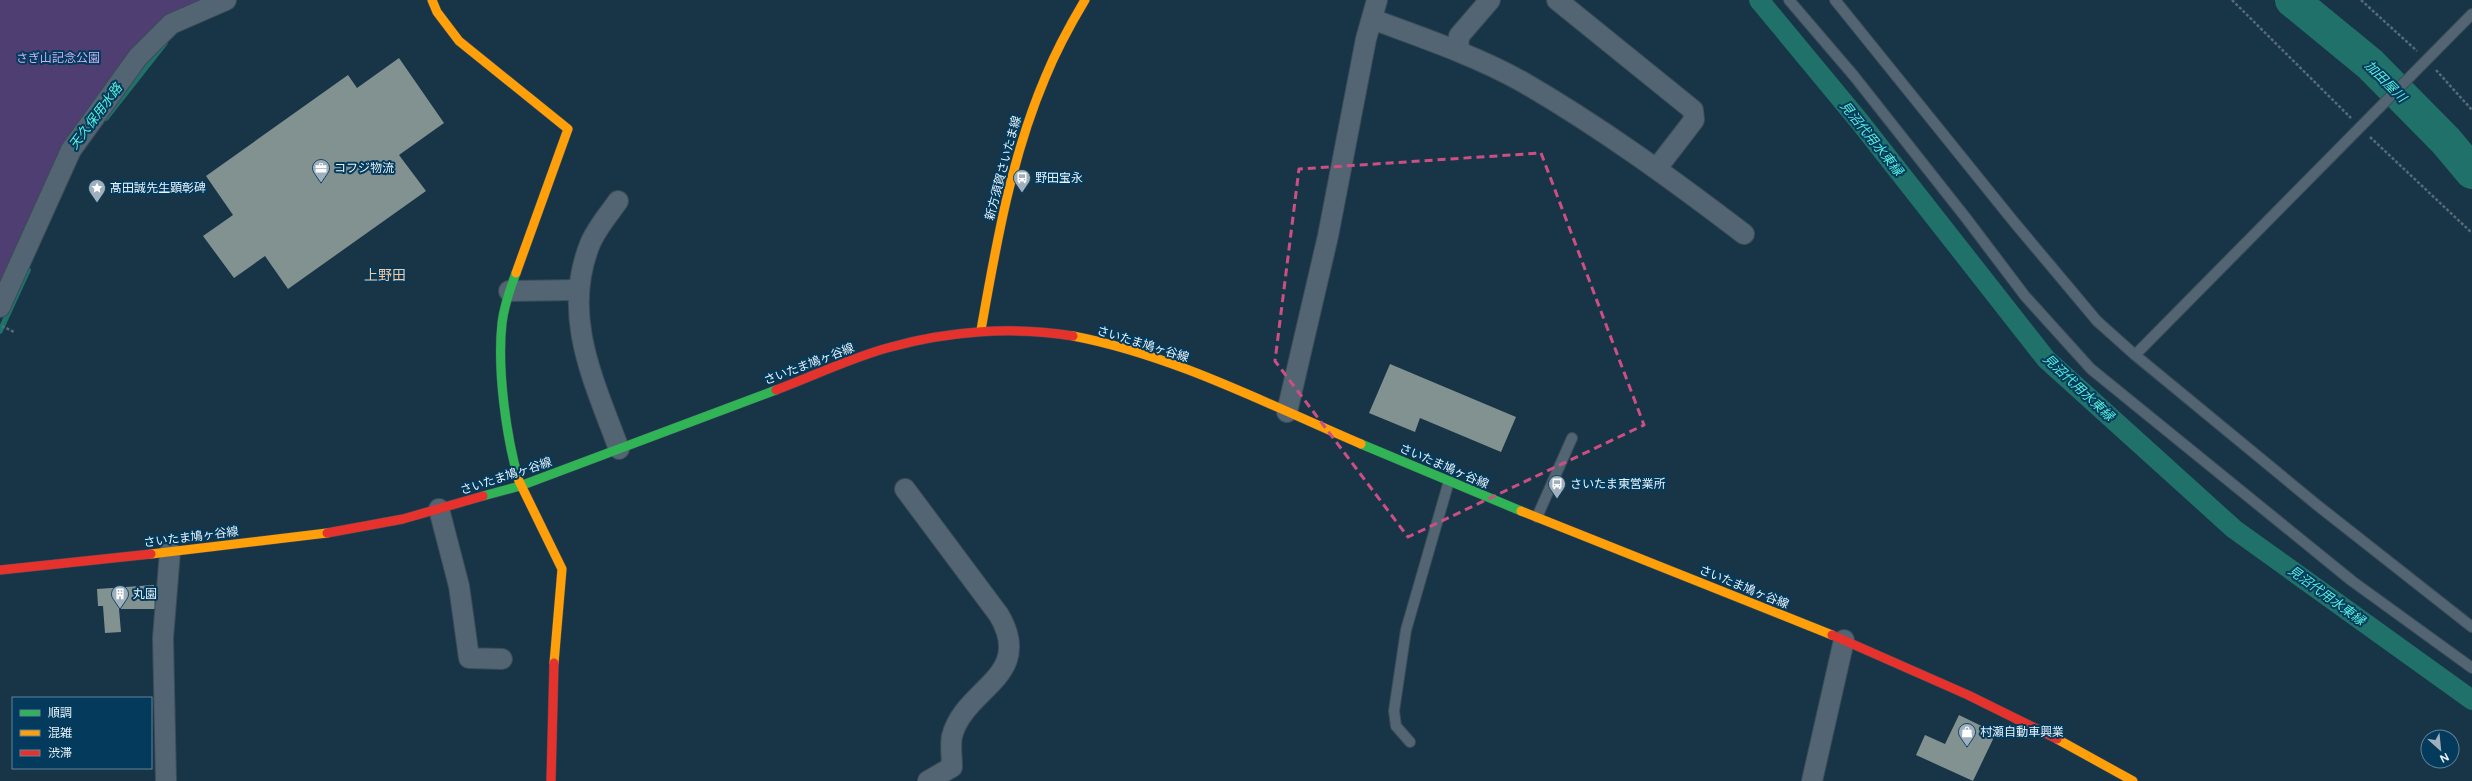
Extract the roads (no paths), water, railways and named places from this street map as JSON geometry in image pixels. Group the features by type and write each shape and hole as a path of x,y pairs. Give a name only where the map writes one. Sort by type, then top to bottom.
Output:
{"main road":[{"path":"432,0 437,12 459,41 568,129 509,291 502,324 502,370 511,454 520,486 562,569 552,694 551,781"},
{"name":"新方須賀さいたま線","path":"981,330 1005,200 1017,155 1031,111 1053,60 1085,0"},
{"name":"さいたま鳩ヶ谷線","path":"0,570 42,567 336,532 403,519 520,486 883,350 936,337 981,330 1056,334 1113,344 1177,366 1449,481 1844,640 2011,717 2133,781"}],"street":[{"path":"0,307 72,150 138,57 171,24 226,0"},
{"path":"1287,412 1328,236 1366,38 1377,0"},
{"path":"1458,51 1459,36 1490,0"},
{"path":"1557,0 1692,110 1694,120 1657,168"},
{"path":"1372,19 1458,51 1521,81 1657,168 1744,234"},
{"path":"618,201 590,243 578,290 579,322 583,351 619,449"},
{"path":"509,291 578,290"},
{"path":"904,489 999,615 1010,641 1008,659 1001,672 961,718 952,736 952,767 928,781"},
{"path":"439,509 460,586 469,658 502,659"},
{"path":"166,781 163,638 170,552"},
{"path":"1812,781 1844,640"}],"lane":[{"path":"1789,0 1854,76 1966,218 2025,296 2091,369 2352,581 2472,668"},
{"path":"1835,0 2048,263 2098,321 2134,355 2317,505 2472,627"},
{"path":"2134,355 2369,120 2472,14"},
{"path":"1537,517 1572,438"},
{"path":"1410,742 1396,726 1394,711 1406,630 1449,481"}],"waterway":[{"name":"見沼代用水東縁","path":"1759,0 1860,122 2046,359 2234,529 2472,700"},
{"name":"加田屋川","path":"2292,0 2370,64 2446,141 2472,172"},
{"name":"天久保用水路","path":"106,118 165,43"},
{"name":"天久保用水路","path":"0,331 28,270"}],"place":[{"name":"コフジ物流","path":"321,183"},
{"name":"野田宝永","path":"1022,193"},
{"name":"髙田誠先生顕彰碑","path":"97,203"},
{"name":"さいたま東営業所","path":"1557,499"},
{"name":"丸園","path":"120,609"},
{"name":"村瀬自動車興業","path":"1967,747"}],"district":[{"name":"上野田","path":"385,275"}],"park label":[{"name":"さぎ山記念公園","path":"58,58"}]}
